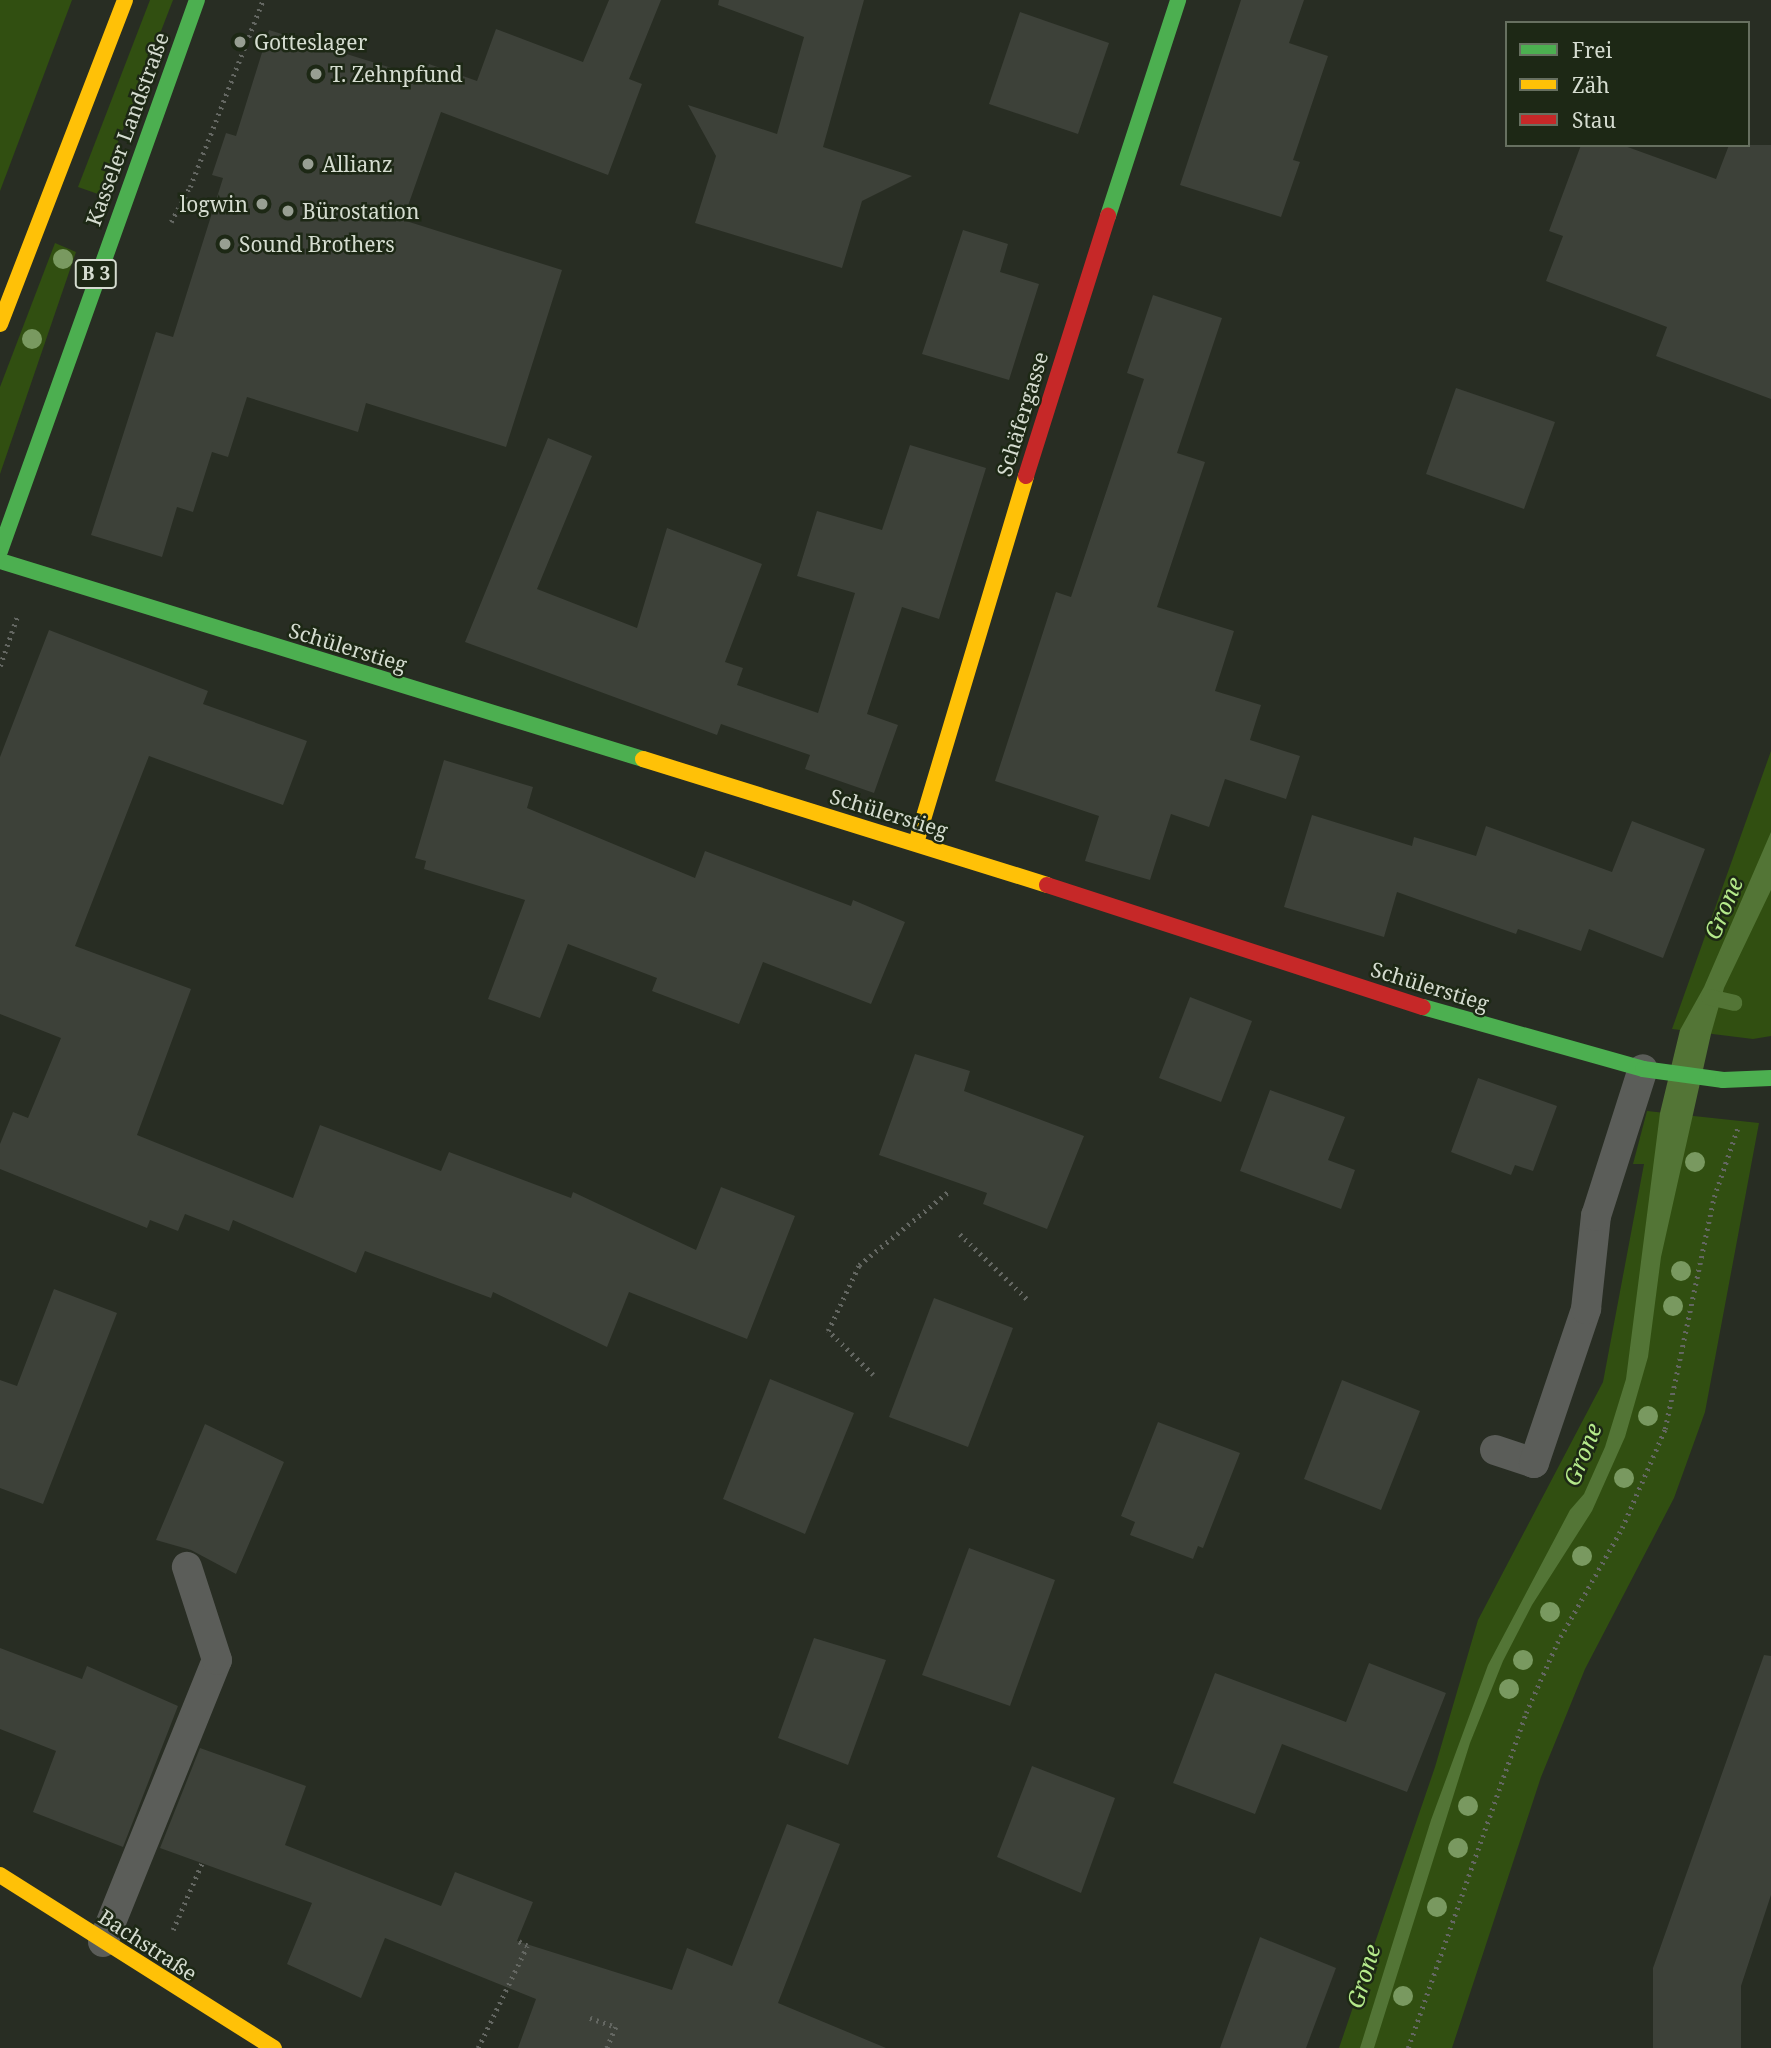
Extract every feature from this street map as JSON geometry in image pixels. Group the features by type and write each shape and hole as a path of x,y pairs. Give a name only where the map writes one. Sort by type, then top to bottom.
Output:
{"street":[{"path":"0,324 125,0"},
{"name":"Kasseler Landstraße","path":"0,551 197,0"},
{"name":"Schäfergasse","path":"916,843 1062,355 1178,0"},
{"name":"Schülerstieg","path":"0,561 916,843 1444,1014 1652,1071 1723,1080 1771,1078"},
{"name":"Bachstraße","path":"0,1875 153,1975 274,2048"}],"lane":[{"path":"1495,1450 1534,1463 1586,1310 1596,1216 1652,1071"},
{"path":"103,1942 217,1660 187,1567"}],"path":[{"path":"190,187 263,0"},
{"path":"1408,2048 1526,1713 1557,1643 1628,1516 1665,1429 1714,1197 1754,1079"},
{"path":"873,1376 828,1331 859,1265 948,1192"},
{"path":"960,1234 1027,1298"},
{"path":"153,1975 202,1863"},
{"path":"478,2048 527,1946 517,1941"},
{"path":"590,2018 616,2027 607,2048"}],"shaded area":[{"path":"0,0 72,0 0,191"},
{"path":"150,0 173,0 98,194 78,187"},
{"path":"55,243 76,252 0,474 0,387"},
{"path":"1771,751 1771,1036 1753,1039 1672,1029"},
{"path":"1771,832 1771,890 1724,988 1711,1034 1661,1257 1648,1357 1625,1437 1592,1511 1532,1605 1503,1661 1470,1743 1374,2048 1360,2048 1431,1820 1488,1665 1570,1510 1584,1494 1605,1447 1626,1379 1660,1113 1680,1030 1704,987"},
{"path":"1647,1111 1759,1123 1705,1412 1674,1498 1585,1669 1541,1777 1452,2048 1339,2048 1435,1767 1478,1620 1603,1382 1644,1164 1633,1164"}],"building":[{"path":"609,0 661,0 629,79 642,84 608,175 441,112 403,220 562,270 506,447 366,403 358,432 247,397 228,457 212,452 193,512 177,507 162,557 91,535 156,332 173,337 223,178 212,175 226,133 236,136 269,30 424,78 429,64 477,81 496,29 583,62"},
{"path":"719,0 864,0 823,147 912,176 862,201 842,268 695,223 716,156 688,105 777,134 804,37 718,5"},
{"path":"1241,0 1304,0 1289,43 1328,56 1293,160 1300,162 1281,217 1180,185"},
{"path":"1020,12 1109,43 1078,134 989,104"},
{"path":"1771,145 1771,399 1656,356 1667,327 1546,281 1563,236 1549,231 1580,147 1628,147 1716,179 1728,147"},
{"path":"963,230 1008,244 1000,272 1039,284 1009,380 922,354"},
{"path":"1153,295 1222,318 1177,453 1205,462 1157,607 1234,631 1215,691 1261,705 1250,740 1300,756 1286,799 1225,779 1209,827 1171,814 1150,880 1085,861 1099,816 995,781 1056,592 1071,597 1144,379 1127,373"},
{"path":"1456,388 1555,422 1524,509 1426,474"},
{"path":"548,438 592,456 537,589 637,628 667,528 762,564 725,662 743,668 737,685 818,713 855,593 797,576 817,511 882,530 910,445 986,468 939,619 902,607 867,714 898,725 874,793 805,769 810,755 721,724 717,735 465,642"},
{"path":"49,630 208,691 203,704 307,741 283,805 149,756 75,946 191,989 137,1135 293,1198 320,1125 441,1171 449,1152 571,1198 573,1192 696,1250 721,1187 795,1216 747,1339 629,1292 607,1347 493,1292 491,1298 365,1251 356,1273 233,1220 229,1231 185,1214 178,1231 150,1220 147,1228 0,1169 0,1144 13,1112 28,1118 61,1038 0,1014 0,757"},
{"path":"444,760 533,787 527,808 695,878 705,851 851,906 853,900 905,922 871,1004 763,962 739,1024 652,991 657,978 568,944 540,1018 488,999 525,900 424,869 426,861 415,858"},
{"path":"1312,815 1412,846 1414,837 1476,856 1486,826 1612,872 1632,821 1705,849 1663,958 1589,929 1581,951 1518,929 1516,934 1397,892 1384,937 1284,907"},
{"path":"1190,997 1252,1021 1221,1102 1159,1078"},
{"path":"915,1054 970,1071 964,1091 1084,1136 1047,1229 983,1204 987,1193 879,1155"},
{"path":"1478,1078 1557,1106 1533,1171 1515,1165 1511,1175 1451,1152"},
{"path":"1270,1090 1345,1117 1328,1160 1355,1170 1341,1209 1240,1171"},
{"path":"54,1289 117,1313 43,1504 0,1488 0,1380 17,1386"},
{"path":"934,1298 1013,1328 968,1447 889,1417"},
{"path":"770,1379 854,1413 805,1534 723,1499"},
{"path":"1342,1380 1420,1411 1381,1510 1304,1479"},
{"path":"1158,1422 1240,1453 1203,1548 1198,1546 1193,1559 1130,1535 1135,1522 1121,1516"},
{"path":"205,1424 284,1462 236,1574 191,1550 156,1540"},
{"path":"969,1548 1055,1580 1010,1706 922,1675"},
{"path":"814,1638 886,1660 848,1765 778,1738"},
{"path":"0,1648 82,1679 87,1666 178,1706 123,1847 33,1812 56,1751 0,1729"},
{"path":"1764,1655 1771,1656 1771,1895 1741,1986 1741,2048 1653,2048 1653,1968"},
{"path":"1369,1663 1446,1693 1407,1792 1282,1744 1255,1814 1173,1783 1215,1673 1346,1722"},
{"path":"200,1748 306,1786 285,1845 441,1906 455,1872 533,1902 517,1941 672,1990 687,1948 732,1966 787,1824 840,1844 778,2003 886,2048 518,2048 536,1999 385,1938 361,1998 287,1964 312,1903 160,1848"},
{"path":"1032,1766 1115,1798 1081,1893 997,1857"},
{"path":"1260,1937 1336,1968 1306,2048 1220,2048"}],"waterway":[{"path":"1709,997 1734,1003"}],"traffic: fast":[{"path":"0,551 197,0"},
{"path":"1108,216 1178,0"},
{"path":"0,561 643,759"},
{"path":"1423,1007 1643,1069 1723,1080 1771,1078"}],"traffic: slow":[{"path":"0,324 125,0"},
{"path":"916,843 1026,476"},
{"path":"643,759 1047,885"},
{"path":"0,1875 274,2048"}],"traffic: jam":[{"path":"1026,476 1108,216"},
{"path":"1047,885 1423,1007"}],"place":[{"name":"Gotteslager","path":"240,42"},
{"name":"T. Zehnpfund","path":"316,74"},
{"name":"Allianz","path":"308,164"},
{"name":"logwin","path":"262,204"},
{"name":"Bürostation","path":"288,211"},
{"name":"Sound Brothers","path":"225,244"}],"water label":[{"name":"Grone","path":"1723,908"},
{"name":"Grone","path":"1582,1454"},
{"name":"Grone","path":"1363,1976"}]}
